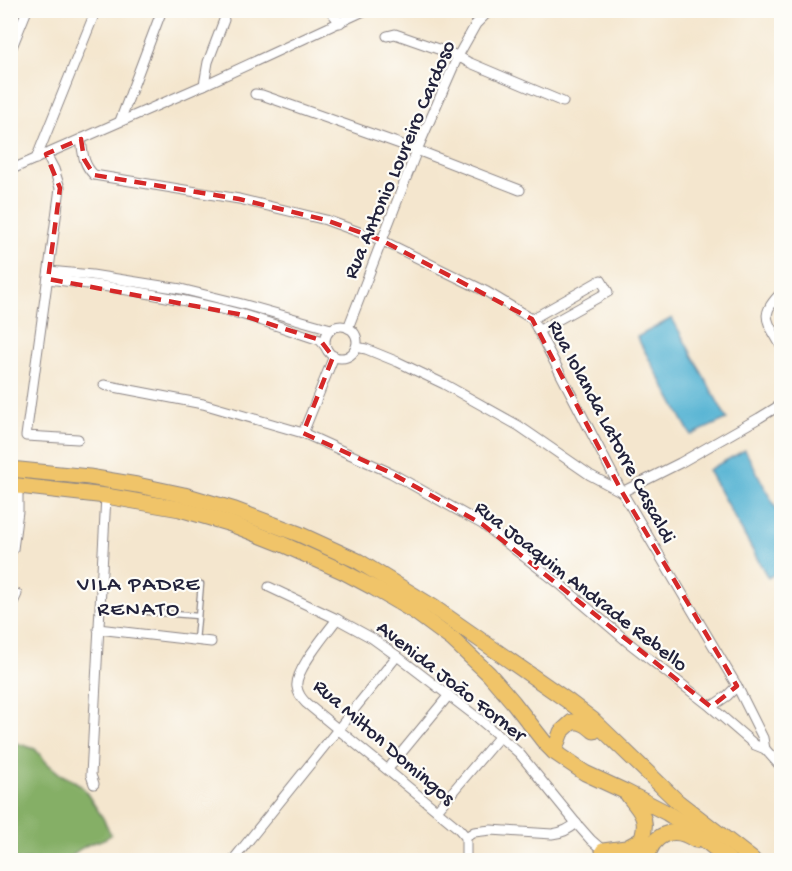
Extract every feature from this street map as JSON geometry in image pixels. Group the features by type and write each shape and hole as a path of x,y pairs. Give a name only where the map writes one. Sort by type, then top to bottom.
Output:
{"main road":[{"path":"10,469 89,477 184,495 235,510 299,534 348,556 443,614 568,701 593,720 678,802 753,861"},
{"path":"14,485 106,496 180,509 231,524 342,571 416,612 439,628 468,653 501,688 554,752 585,773 677,820 729,861"},
{"path":"554,752 561,732 572,722 579,721 605,739 615,742"},
{"path":"624,791 642,814 645,828 632,861"},
{"path":"647,861 648,852 654,842 672,832 681,832 690,836 704,848 716,850"},
{"path":"608,856 641,840"}],"street":[{"path":"10,52 27,10"},
{"path":"36,159 96,10"},
{"path":"120,121 162,10"},
{"path":"330,10 340,23"},
{"path":"10,170 204,85 366,10"},
{"name":"Rua Antonio Loureiro Cardoso","path":"348,328 417,150 459,56 476,24 490,10"},
{"path":"204,85 208,62 224,20"},
{"path":"387,36 395,34 459,56 468,62 563,102"},
{"path":"255,94 417,150 520,190"},
{"name":"Rua Iolanda Latorre Cascaldi","path":"81,140 87,168 94,175 239,199 326,220 381,240 487,292 532,319 622,492 737,686 763,738 765,749"},
{"path":"46,154 60,188 26,436 78,440"},
{"path":"48,275 125,279 181,289 331,329 339,326 348,328 352,330 356,338 356,346 354,351 347,356 334,356 320,340 238,314 176,299 48,275"},
{"path":"532,319 601,280 608,292 538,331"},
{"path":"782,292 766,310 766,318 782,348"},
{"path":"326,346 326,337 331,329"},
{"path":"356,346 398,362 444,384 519,426 590,475 622,492 680,463 782,404"},
{"path":"303,433 334,356"},
{"name":"Rua Joaquim Andrade Rebello","path":"104,385 203,404 303,433 391,473 482,524 562,586 755,745 765,749 782,768"},
{"path":"10,552 13,549 18,511 14,485"},
{"path":"94,784 91,775 106,496"},
{"name":"Avenida João Forner","path":"269,586 372,638 449,695 519,753 576,823 608,856"},
{"path":"10,609 17,594"},
{"name":"Rua Milton Domingos","path":"338,620 299,673 296,685 299,695 466,837"},
{"path":"98,629 211,642"},
{"path":"233,861 398,656"},
{"path":"711,707 737,686"},
{"path":"388,769 449,695"},
{"path":"437,810 500,736"},
{"path":"465,861 466,837 474,832 491,830 552,834 566,830 576,823"}],"lane":[{"path":"196,640 201,584"},
{"path":"148,612 198,616"}],"highlighted area":[{"path":"81,139 84,159 94,175 239,199 326,220 381,240 532,319 622,492 737,686 711,707 482,524 391,473 303,433 333,357 320,340 238,314 48,279 60,188 46,154"}],"green space":[{"path":"10,741 35,749 60,774 84,789 111,835 82,848 68,860 11,860"}],"water":[{"path":"672,318 727,419 691,435 637,337"},
{"path":"745,450 781,518 781,570 768,578 708,470"}],"district":[{"name":"VILA PADRE RENATO","path":"139,594"}]}
